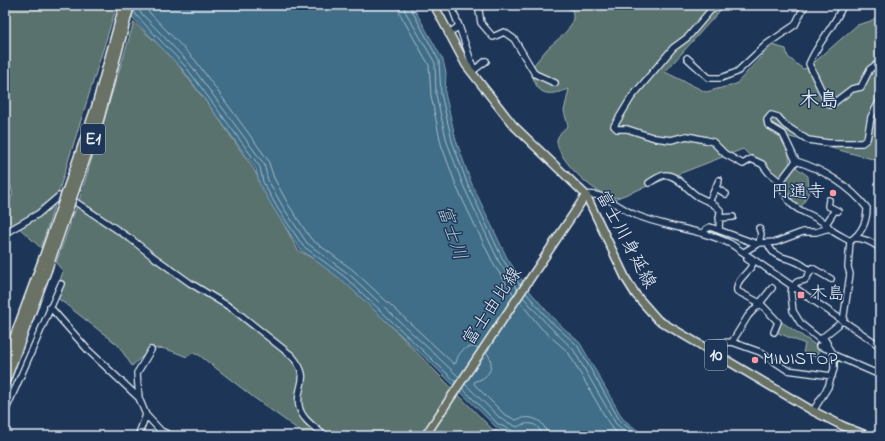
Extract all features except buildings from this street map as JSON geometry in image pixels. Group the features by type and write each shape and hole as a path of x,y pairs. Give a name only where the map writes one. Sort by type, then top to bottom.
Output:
{"highway":[{"name":"E1","path":"5,382 96,107 124,5"},
{"name":"E1","path":"5,363 44,267 99,120 130,5"}],"main road":[{"name":"富士川身延線","path":"434,5 448,34 466,65 513,125 586,195 604,230 626,279 647,309 658,320 705,349 813,411 843,426 868,436"},
{"name":"富士由比線","path":"425,436 586,195"}],"street":[{"path":"451,5 474,70 486,61"},
{"path":"478,5 480,23 493,37 504,32 514,39 535,74 555,83"},
{"path":"720,5 710,11 688,37 673,48 631,98 614,126 617,129 627,129 655,138 671,140 687,136 706,140 713,142 725,154 743,164 751,160 757,161 780,182 784,194 790,203 800,211 852,239 861,238 874,243 880,248"},
{"path":"687,58 709,78 721,78 737,72 767,44 794,25 805,5"},
{"path":"844,5 839,16 814,51 809,64 827,102 831,105 852,89 861,87 870,69 880,62"},
{"path":"448,34 458,26"},
{"path":"813,411 828,388 832,376 831,351 823,337 840,323 850,274 848,267 852,239 866,221 867,208 863,202 821,170 796,161 783,134 768,125 767,120 771,115 778,117 785,125 808,140 828,143 862,142 867,139 871,117 880,100 880,84"},
{"path":"780,182 796,161"},
{"path":"649,183 663,175 668,175 690,189 699,197 710,200 720,210 719,230"},
{"path":"710,200 719,180"},
{"path":"716,188 726,194"},
{"path":"586,195 593,194 602,197 631,213 650,220 715,236 744,252 840,323 880,346"},
{"path":"5,233 38,214 59,196 68,197 131,239 150,256 233,309 292,356 299,366 303,376 299,406 307,421 325,436"},
{"path":"704,233 706,229 710,227 758,243 768,243 803,232 816,232 827,226 837,211 828,206 829,200"},
{"path":"719,218 733,217"},
{"path":"744,252 758,243 761,234 759,228"},
{"path":"768,243 771,251 775,254 797,262 811,271 805,280 798,282 792,287 791,293 794,315 801,324 831,351"},
{"path":"744,252 742,255 753,263 752,268 742,277 737,287 737,291 760,303 778,322 774,332"},
{"path":"812,268 830,278"},
{"path":"5,412 61,284"},
{"path":"732,342 748,316 772,288"},
{"path":"50,307 88,350 139,398"},
{"path":"705,349 712,343 732,342 760,352 787,370 832,376"},
{"path":"819,346 880,375"},
{"path":"151,350 137,373 139,398 146,415 161,431 172,436"},
{"path":"138,436 146,415"}],"green space":[{"path":"5,5 117,5 41,248 17,226 5,231 5,201 13,195 5,165"},
{"path":"561,5 725,5 665,72 706,92 736,84 772,45 786,49 788,57 803,69 808,68 857,25 871,21 880,14 880,161 786,136 790,163 808,176 809,192 801,208 788,201 778,183 743,149 617,198 602,193 589,185 574,171 567,163 558,147 557,140 561,132 568,126 564,111 569,89 554,93 544,92 536,85 531,69 547,49 566,32 572,22 572,10"},
{"path":"134,22 173,58 217,116 253,168 298,250 341,275 492,429 512,436 307,436 199,355 192,353 187,357 169,350 157,348 147,353 132,366 118,345 55,296 63,271 56,263 80,197"},
{"path":"779,320 820,348 816,357 803,352 805,344 776,332"}],"water":[{"name":"富士川","path":"128,5 412,5 443,60 446,73 445,93 456,140 471,182 507,258 528,289 552,317 580,343 623,419 645,436 534,436 526,431 522,436 514,436 496,427 433,365 343,281 300,249 259,183 256,169 183,70 132,17"}],"place":[{"name":"円通寺","path":"833,193"},
{"name":"木島","path":"801,295"},
{"name":"MINISTOP","path":"755,360"}],"district":[{"name":"木島","path":"819,101"}]}
